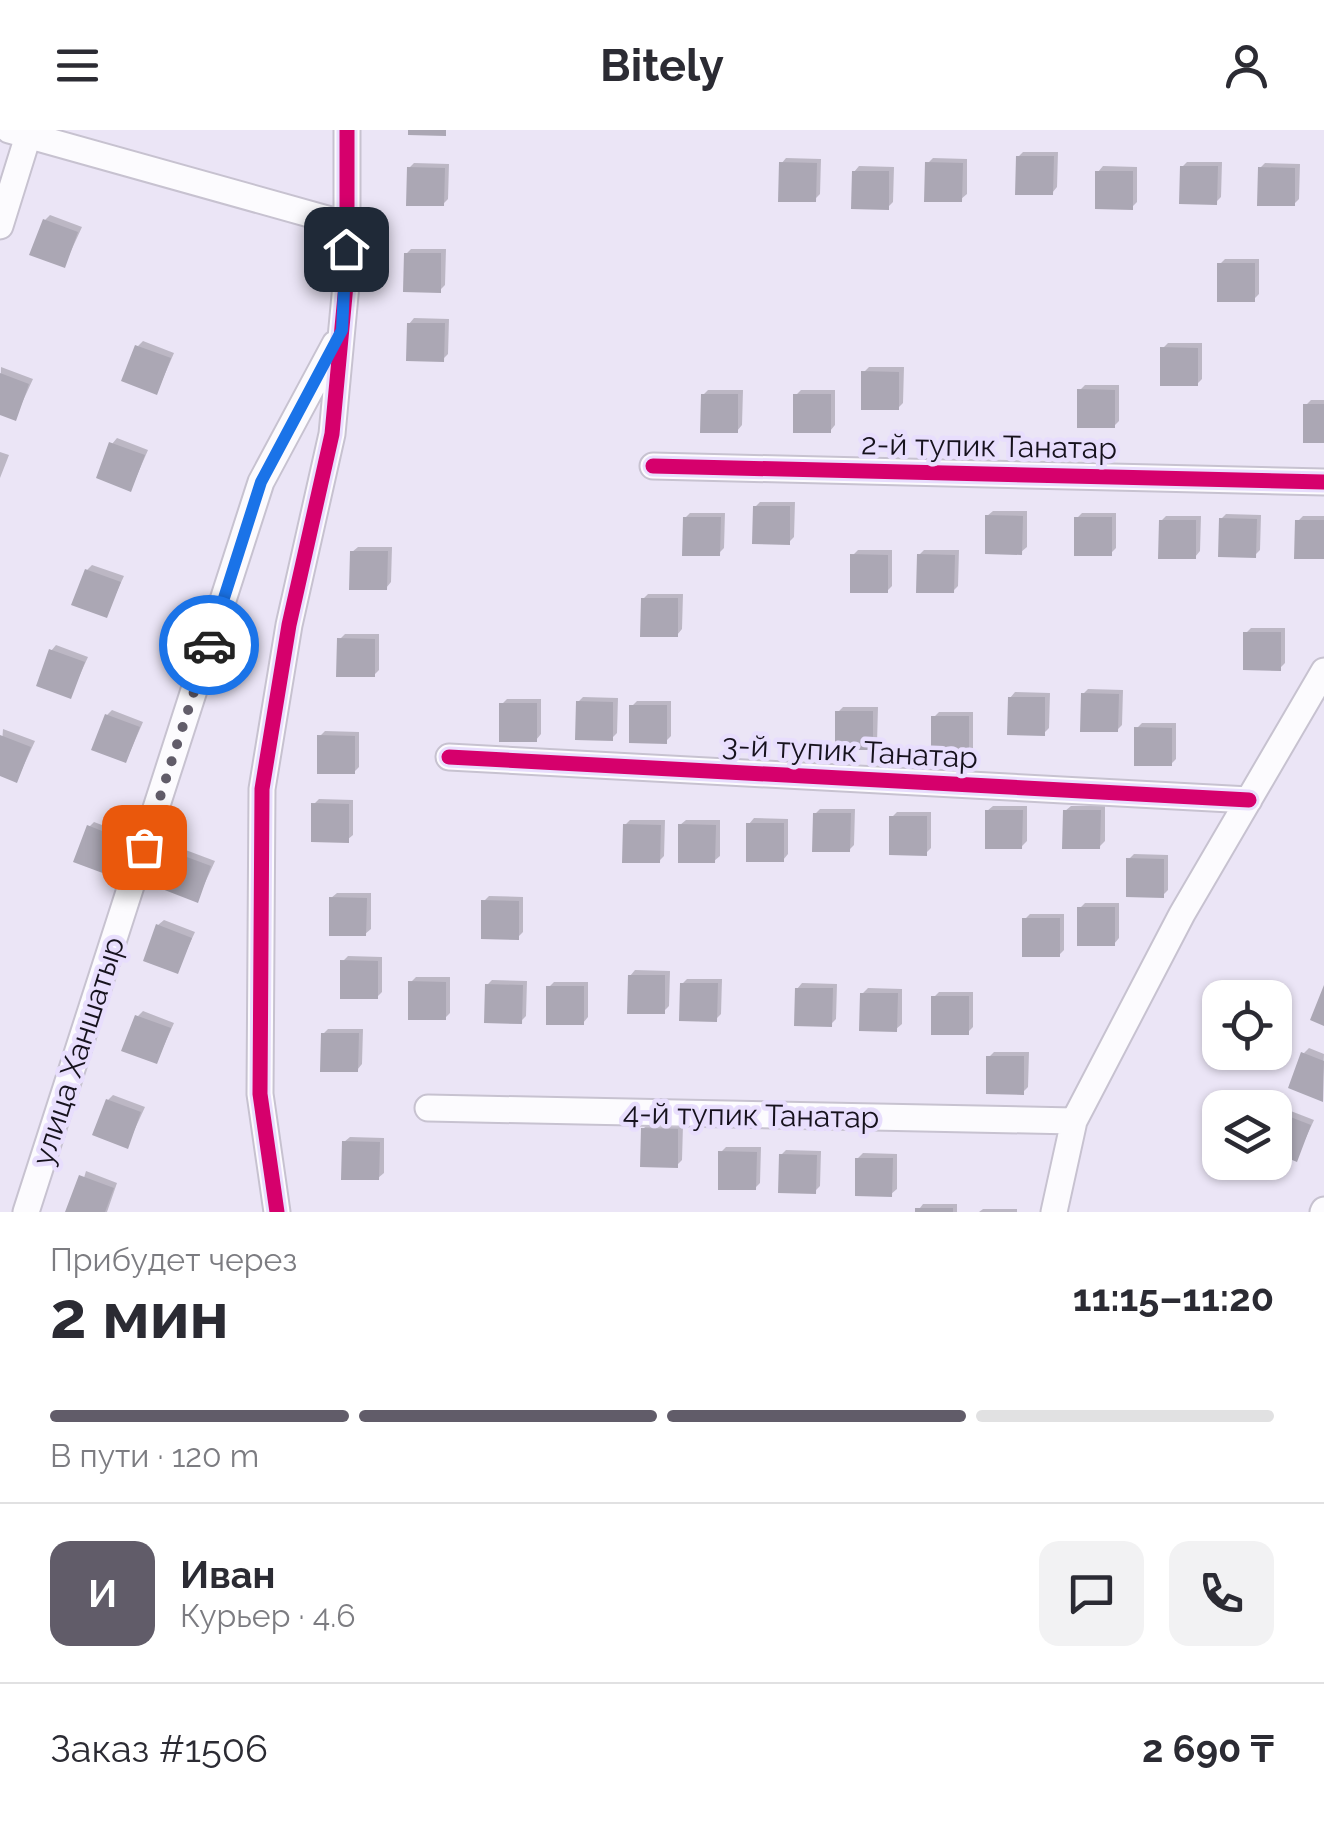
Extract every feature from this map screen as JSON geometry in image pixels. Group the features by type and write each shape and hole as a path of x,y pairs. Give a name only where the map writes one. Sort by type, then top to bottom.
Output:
{"street":[{"path":"276,1212 260,1094 262,789 289,625 332,434 347,274 346,130"},
{"path":"0,226 19,133 345,224"},
{"name":"улица Ханшатыр","path":"26,1212 261,482 342,330"},
{"name":"2-й тупик Танатар","path":"653,466 1324,482"},
{"path":"1054,1212 1074,1121 1182,914 1324,670"},
{"name":"3-й тупик Танатар","path":"449,757 1249,800"},
{"name":"4-й тупик Танатар","path":"428,1108 1074,1121"}],"building":[{"path":"408,130 446,130 446,136 408,135"},
{"path":"1016,156 1054,156 1053,195 1015,195"},
{"path":"779,162 817,163 816,202 778,202"},
{"path":"925,162 963,163 962,202 924,202"},
{"path":"1180,166 1218,166 1217,205 1179,204"},
{"path":"407,167 445,168 444,206 406,206"},
{"path":"1258,167 1295,168 1295,206 1257,206"},
{"path":"852,171 889,171 889,210 851,209"},
{"path":"1095,171 1133,171 1133,210 1095,209"},
{"path":"43,219 78,232 65,268 29,255"},
{"path":"404,253 441,253 441,293 403,292"},
{"path":"1217,263 1255,263 1255,302 1217,302"},
{"path":"407,323 445,323 444,362 406,361"},
{"path":"135,345 171,358 157,395 121,381"},
{"path":"1160,347 1198,348 1198,386 1160,386"},
{"path":"861,371 899,372 899,410 861,410"},
{"path":"0,373 29,384 16,421 0,415"},
{"path":"1077,389 1115,390 1115,428 1077,428"},
{"path":"701,394 738,394 738,433 700,433"},
{"path":"793,394 831,394 831,433 793,433"},
{"path":"1303,404 1324,404 1324,443 1303,443"},
{"path":"109,442 145,455 131,492 96,478"},
{"path":"753,506 790,506 790,545 752,544"},
{"path":"985,515 1023,516 1022,555 985,554"},
{"path":"683,517 721,517 720,556 682,556"},
{"path":"1074,517 1112,517 1112,556 1074,556"},
{"path":"1219,518 1257,519 1256,558 1218,557"},
{"path":"1159,520 1196,520 1196,559 1158,559"},
{"path":"1295,520 1324,520 1324,559 1294,559"},
{"path":"350,551 388,551 387,590 349,590"},
{"path":"850,554 888,555 888,593 850,593"},
{"path":"917,554 955,555 954,593 916,593"},
{"path":"85,569 121,582 107,618 71,605"},
{"path":"641,598 678,598 678,637 640,637"},
{"path":"1243,632 1281,632 1281,671 1243,670"},
{"path":"337,638 375,639 375,677 336,677"},
{"path":"49,649 85,662 71,699 36,686"},
{"path":"1081,693 1119,694 1118,732 1080,732"},
{"path":"1008,697 1045,697 1045,736 1007,735"},
{"path":"576,701 613,702 613,741 575,740"},
{"path":"499,703 537,703 537,742 499,742"},
{"path":"629,705 667,705 667,744 629,743"},
{"path":"835,711 873,711 873,750 835,750"},
{"path":"105,714 140,727 126,763 91,750"},
{"path":"931,716 969,716 969,755 931,755"},
{"path":"1134,727 1172,728 1172,766 1134,766"},
{"path":"0,735 31,747 17,783 0,776"},
{"path":"317,735 355,736 355,774 317,774"},
{"path":"311,803 349,804 349,843 311,842"},
{"path":"985,810 1023,810 1022,849 985,849"},
{"path":"1063,810 1101,810 1100,849 1062,849"},
{"path":"813,813 851,813 850,852 812,852"},
{"path":"889,816 927,816 927,856 889,855"},
{"path":"746,823 784,823 784,862 746,862"},
{"path":"623,824 661,825 660,863 622,863"},
{"path":"678,824 716,825 715,863 678,863"},
{"path":"87,825 122,839 108,875 73,862"},
{"path":"176,853 211,866 198,903 162,889"},
{"path":"1126,858 1164,859 1164,898 1126,897"},
{"path":"329,897 367,898 366,936 329,936"},
{"path":"481,900 519,901 519,940 481,939"},
{"path":"1077,907 1115,907 1115,946 1077,946"},
{"path":"1022,918 1060,918 1060,957 1022,957"},
{"path":"156,924 192,938 178,974 143,961"},
{"path":"340,960 378,961 378,999 340,999"},
{"path":"628,975 665,975 665,1014 627,1014"},
{"path":"408,981 446,982 446,1020 408,1020"},
{"path":"680,983 718,983 717,1022 679,1021"},
{"path":"485,984 523,985 522,1024 484,1023"},
{"path":"1324,985 1324,1026 1310,1020"},
{"path":"546,986 584,986 584,1025 546,1025"},
{"path":"795,988 833,988 832,1027 794,1026"},
{"path":"860,993 898,993 897,1032 859,1031"},
{"path":"931,996 969,996 969,1035 931,1035"},
{"path":"135,1015 171,1028 157,1064 121,1051"},
{"path":"321,1033 359,1033 358,1072 320,1072"},
{"path":"1301,1052 1324,1061 1323,1102 1288,1088"},
{"path":"986,1056 1024,1056 1024,1095 986,1094"},
{"path":"106,1099 141,1112 128,1149 92,1135"},
{"path":"1292,1118 1311,1125 1297,1162 1292,1160"},
{"path":"641,1128 678,1129 678,1168 640,1167"},
{"path":"342,1141 380,1142 379,1180 341,1180"},
{"path":"718,1151 757,1152 756,1190 718,1190"},
{"path":"779,1154 817,1155 816,1194 778,1193"},
{"path":"855,1158 893,1158 892,1197 855,1196"},
{"path":"79,1175 114,1188 105,1212 65,1212"},
{"path":"915,1208 953,1208 953,1212 915,1212"}],"cycle path":[{"path":"277,1212 260,1094 262,789 289,625 332,434 347,274 347,130"},
{"path":"653,466 1324,482"},
{"path":"449,757 1249,800"}],"way so far":[{"path":"144,847 209,645"}],"route":[{"path":"209,645 261,482 342,330 346,249"}]}
